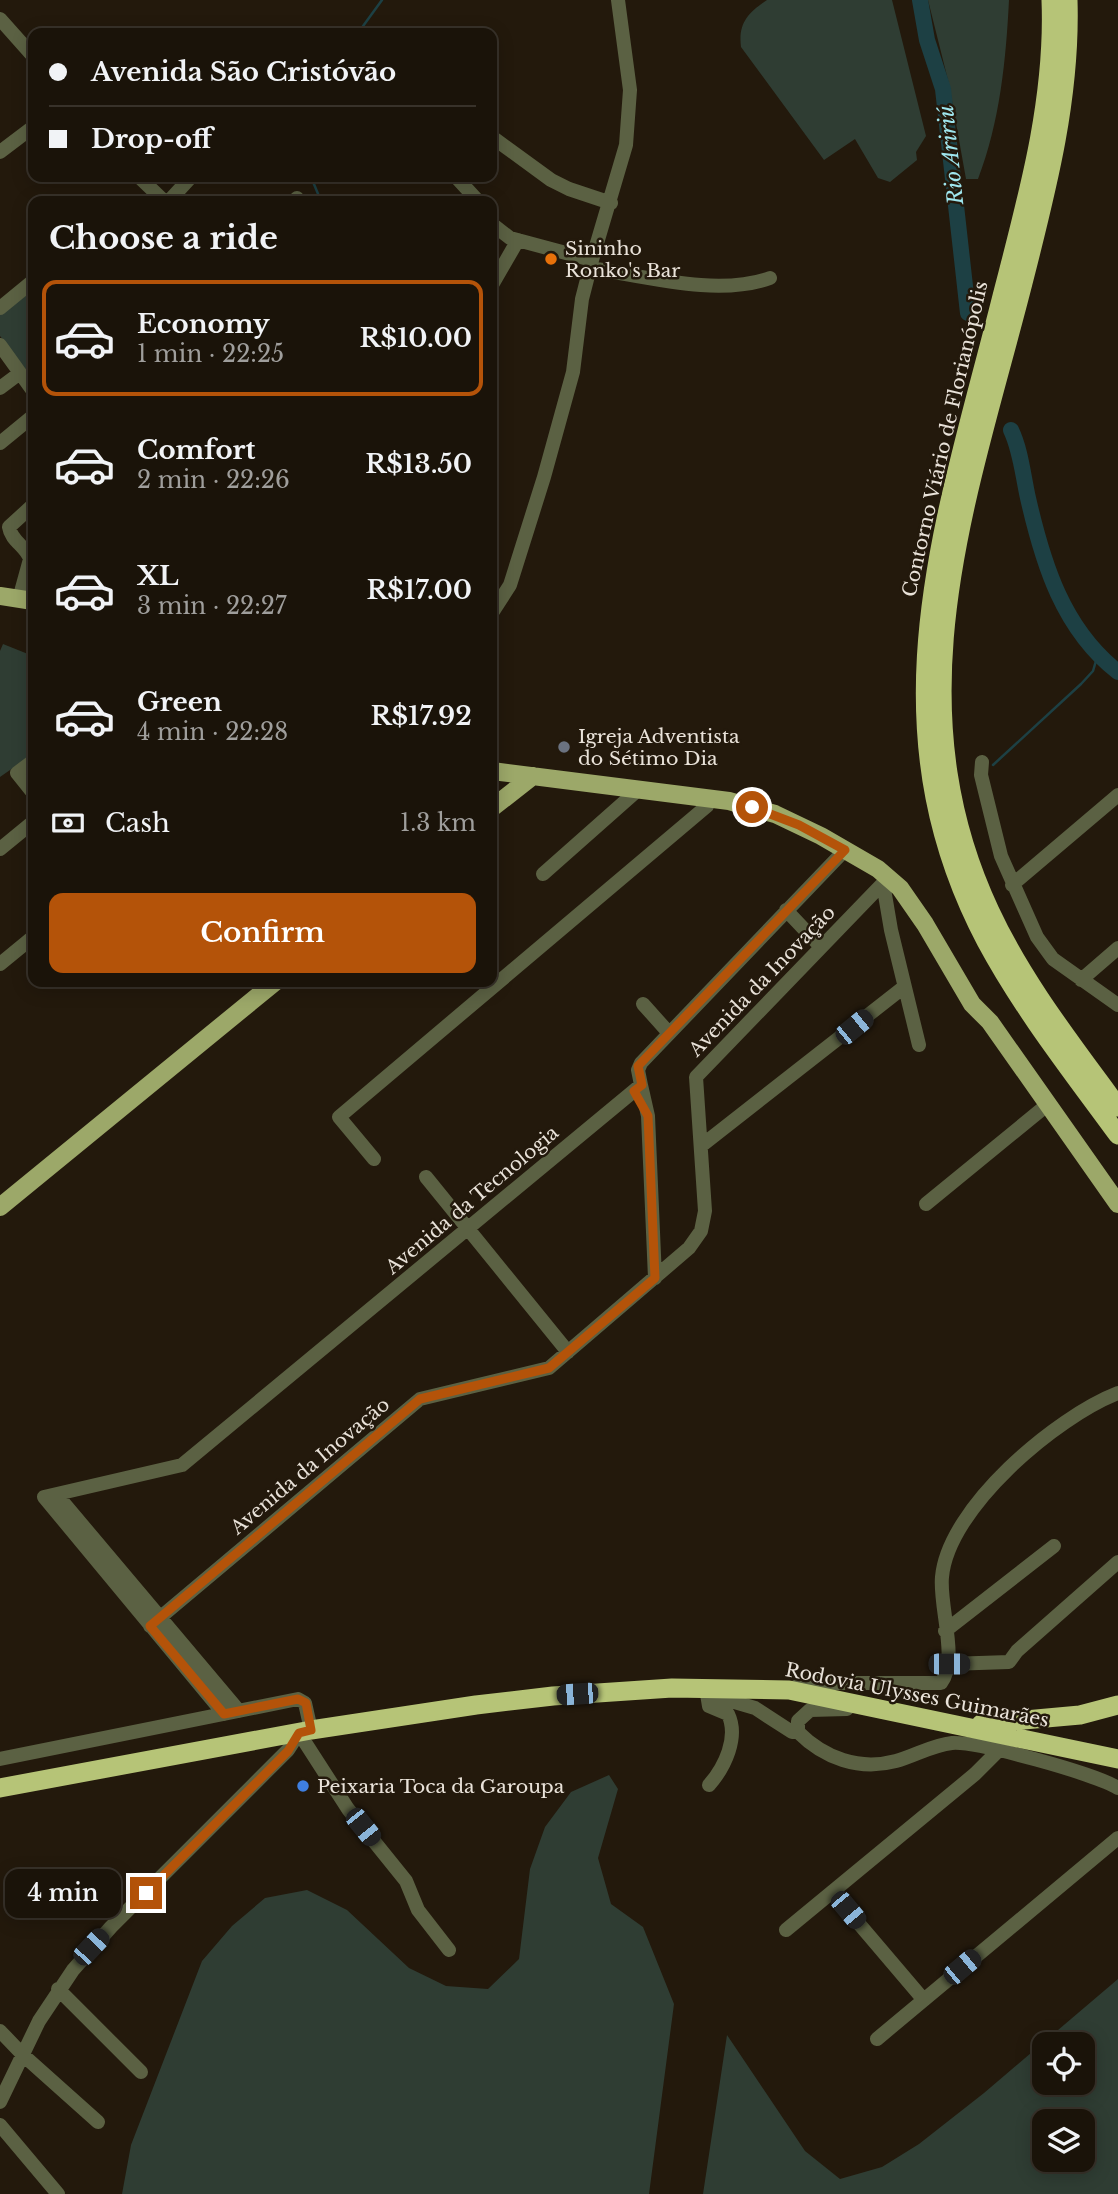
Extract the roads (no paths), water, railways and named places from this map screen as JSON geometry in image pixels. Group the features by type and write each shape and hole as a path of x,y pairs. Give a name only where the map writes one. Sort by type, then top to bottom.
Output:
{"highway":[{"name":"Contorno Viário de Florianópolis","path":"1051,0 1050,62 1037,154 936,563 924,655 925,729 941,825 975,918 1012,986 1118,1135"},
{"name":"Contorno Viário de Florianópolis","path":"1068,0 1067,63 1060,121 1047,188 953,566 943,633 940,704 952,798 964,844 985,900 1026,977 1118,1107"},
{"name":"Rodovia Ulysses Guimarães","path":"0,1788 305,1731 553,1696 706,1688 789,1690 1118,1759"},
{"path":"967,1727 1080,1715 1118,1705"},
{"path":"1086,1753 1118,1771"}],"main road":[{"path":"0,596 26,600"},
{"path":"497,771 709,797 775,814 845,850 914,906 961,988 990,1022 1118,1204"},
{"path":"497,803 533,776"},
{"path":"0,1207 269,987"}],"street":[{"path":"497,605 510,585 544,477 573,372 582,299 626,145 631,111 618,0"},
{"path":"0,19 28,50"},
{"path":"0,152 28,131"},
{"path":"497,141 551,180 611,203"},
{"path":"145,182 160,196"},
{"path":"171,196 186,182"},
{"path":"461,182 473,196"},
{"path":"497,227 518,240 591,264 717,286 743,286 771,278"},
{"path":"497,276 518,240"},
{"path":"0,308 28,285"},
{"path":"0,345 28,385"},
{"path":"0,388 19,373"},
{"path":"0,443 28,420"},
{"path":"28,510 9,527 10,534 28,556"},
{"path":"26,600 28,580"},
{"path":"982,762 981,775 1001,856 1012,885 1045,950 1081,980 1118,1005"},
{"path":"28,765 17,773 28,787"},
{"path":"542,874 639,789"},
{"path":"1012,885 1118,795"},
{"path":"497,983 707,806 709,797"},
{"path":"0,849 28,826"},
{"path":"655,1278 645,1113 638,1088 638,1066 845,850"},
{"path":"886,881 904,987 919,1045"},
{"name":"Avenida da Inovação","path":"155,1622 420,1399 549,1368 689,1248 701,1231 705,1211 698,1074 886,881"},
{"path":"786,910 821,947"},
{"path":"0,964 28,941"},
{"path":"1081,980 1118,948"},
{"path":"374,1159 339,1117 493,987"},
{"path":"701,1146 731,1126 904,987"},
{"path":"643,1004 669,1033"},
{"name":"Avenida da Tecnologia","path":"155,1622 51,1496 182,1465 638,1088"},
{"path":"622,1101 637,1104 645,1113"},
{"path":"926,1204 1047,1105"},
{"path":"699,1122 731,1126"},
{"path":"426,1177 568,1352"},
{"path":"789,1690 804,1683 936,1684 944,1680 949,1664 941,1580 952,1542 969,1513 1047,1435 1081,1411 1118,1393"},
{"path":"945,1631 1055,1546"},
{"path":"949,1664 1009,1662 1017,1651 1118,1562"},
{"path":"155,1622 239,1712"},
{"path":"155,1622 224,1714"},
{"path":"706,1688 714,1696 755,1708 792,1732 798,1732 817,1749 860,1765 897,1761 952,1743 999,1750 1118,1788"},
{"path":"706,1688 709,1706 728,1714 734,1732 723,1766 709,1785"},
{"path":"0,1759 300,1699 306,1703 305,1731 348,1809 406,1881 425,1921 449,1950"},
{"path":"798,1732 798,1721 810,1710 856,1710 865,1704"},
{"path":"0,2102 58,1989 111,1927 305,1731"},
{"path":"786,1930 975,1774 999,1750"},
{"path":"877,2039 1118,1838"},
{"path":"832,1892 923,1999"},
{"path":"58,1989 141,2072"},
{"path":"0,2031 23,2055 99,2122"},
{"path":"0,2125 58,2194"}],"waterway":[{"path":"362,28 382,0"},
{"name":"Rio Aririú","path":"920,0 927,40 943,89 968,313"},
{"path":"313,182 319,196"},
{"name":"Rio Aririú","path":"1011,430 1041,547 1058,594 1083,636 1118,672"},
{"path":"993,765 1081,684 1093,671 1098,654"}],"place":[{"name":"Sininho Ronko's Bar","path":"551,259"},
{"name":"Igreja Adventista do Sétimo Dia","path":"564,747"},
{"name":"Peixaria Toca da Garoupa","path":"303,1786"}]}
